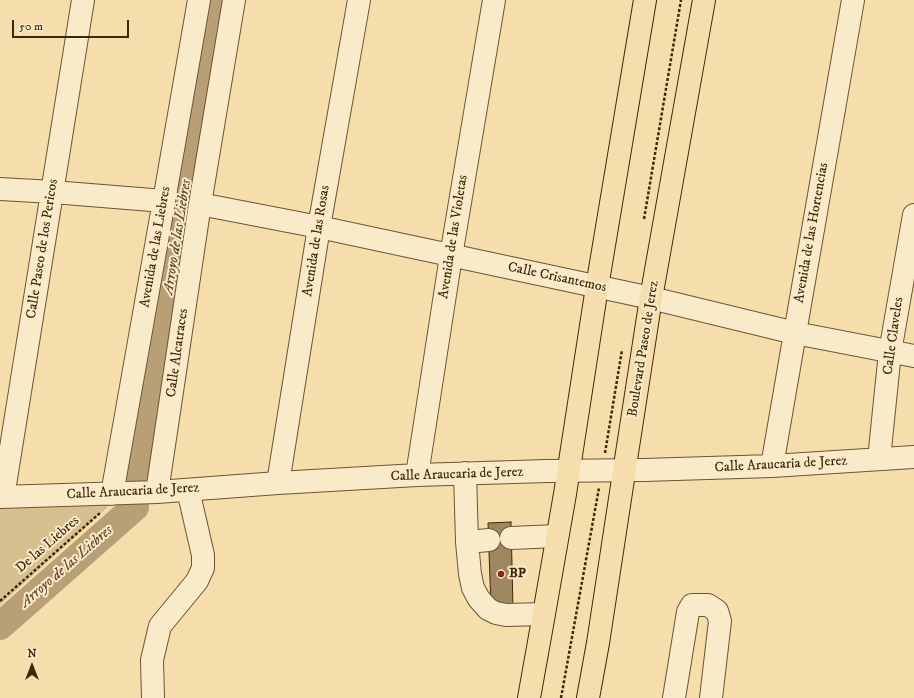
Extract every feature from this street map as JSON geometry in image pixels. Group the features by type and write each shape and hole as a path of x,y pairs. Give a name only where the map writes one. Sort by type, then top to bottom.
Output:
{"main road":[{"path":"529,698 568,471 645,0"},
{"name":"Boulevard Paseo de Jerez","path":"588,698 652,298 704,0"}],"street":[{"name":"Calle Paseo de los Pericos","path":"1,497 83,0"},
{"name":"Avenida de las Liebres","path":"112,499 199,0"},
{"name":"Calle Alcatraces","path":"154,492 234,0"},
{"name":"Avenida de las Rosas","path":"278,483 319,227 359,0"},
{"name":"Avenida de las Violetas","path":"417,475 450,256 494,0"},
{"name":"Avenida de las Hortencias","path":"772,466 853,0"},
{"path":"0,190 52,192 164,201"},
{"name":"Calle Crisantemos","path":"200,204 319,227 652,298 795,333 914,356"},
{"name":"Calle Claveles","path":"880,459 890,352 914,215"},
{"name":"Calle Araucaria de Jerez","path":"1,497 112,499 154,492 417,475 624,471 772,466 914,457"},
{"path":"465,473 467,542 470,574 473,588 479,599 488,609 496,613 506,615 544,614"},
{"path":"154,698 152,660 160,626 197,581 203,568 203,555 188,490"},
{"path":"511,538 557,536"},
{"path":"467,542 489,540"},
{"path":"674,698 688,612 692,605 708,605 717,611 720,621 711,698"}],"path":[{"path":"644,224 681,0"},
{"path":"561,698 623,348"},
{"name":"De las Liebres","path":"0,601 112,499"}],"shaded area":[{"path":"110,505 0,605 0,506"}],"building":[{"name":"BP","path":"511,522 513,608 491,608 488,523"}],"waterway":[{"name":"Arroyo de las Liebres","path":"139,473 216,0"},
{"name":"Arroyo de las Liebres","path":"0,626 135,507"}],"place":[{"name":"BP","path":"501,574"}]}
